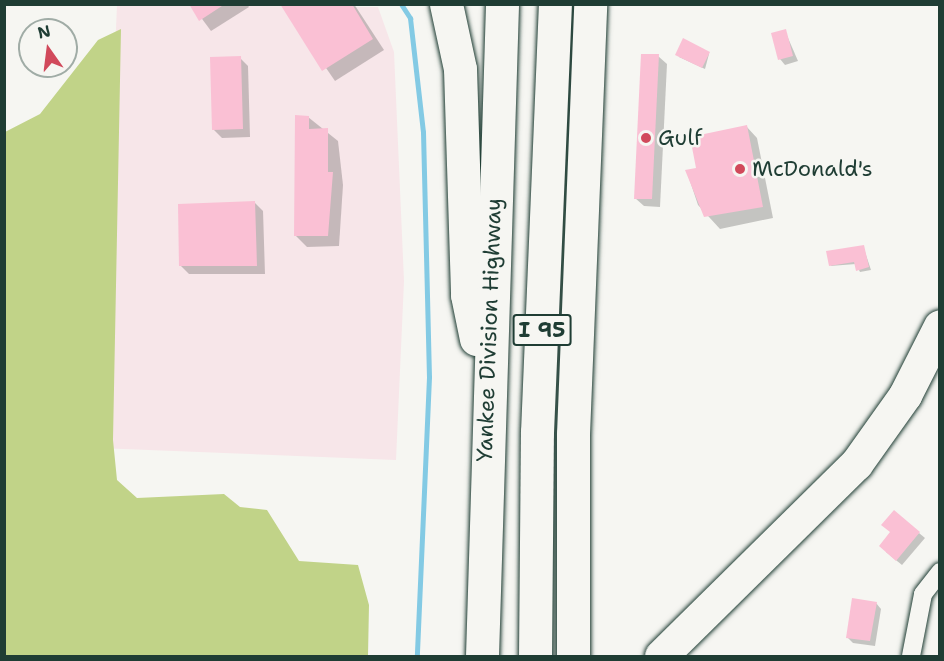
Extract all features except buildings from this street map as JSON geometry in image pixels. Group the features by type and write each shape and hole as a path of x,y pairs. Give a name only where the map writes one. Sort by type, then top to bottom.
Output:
{"highway":[{"path":"446,4 460,69 467,295 486,391"},
{"name":"Yankee Division Highway","path":"482,657 486,391 502,4"},
{"name":"I 95","path":"535,657 537,432 555,4"},
{"path":"573,657 572,457 590,4"},
{"path":"661,657 856,464 905,395 939,326"}],"street":[{"path":"911,657 923,594 939,572"}],"shaded area":[{"path":"117,5 378,7 394,52 404,281 396,460 98,448"}],"green space":[{"path":"121,29 113,440 117,480 137,498 224,494 240,507 267,510 299,561 358,565 369,605 368,656 5,656 5,132 40,114 68,78 78,78 78,66 98,40"}],"waterway":[{"path":"401,4 410,18 423,132 429,377 417,656"}],"place":[{"name":"Gulf","path":"646,138"},
{"name":"McDonald's","path":"740,169"}]}
